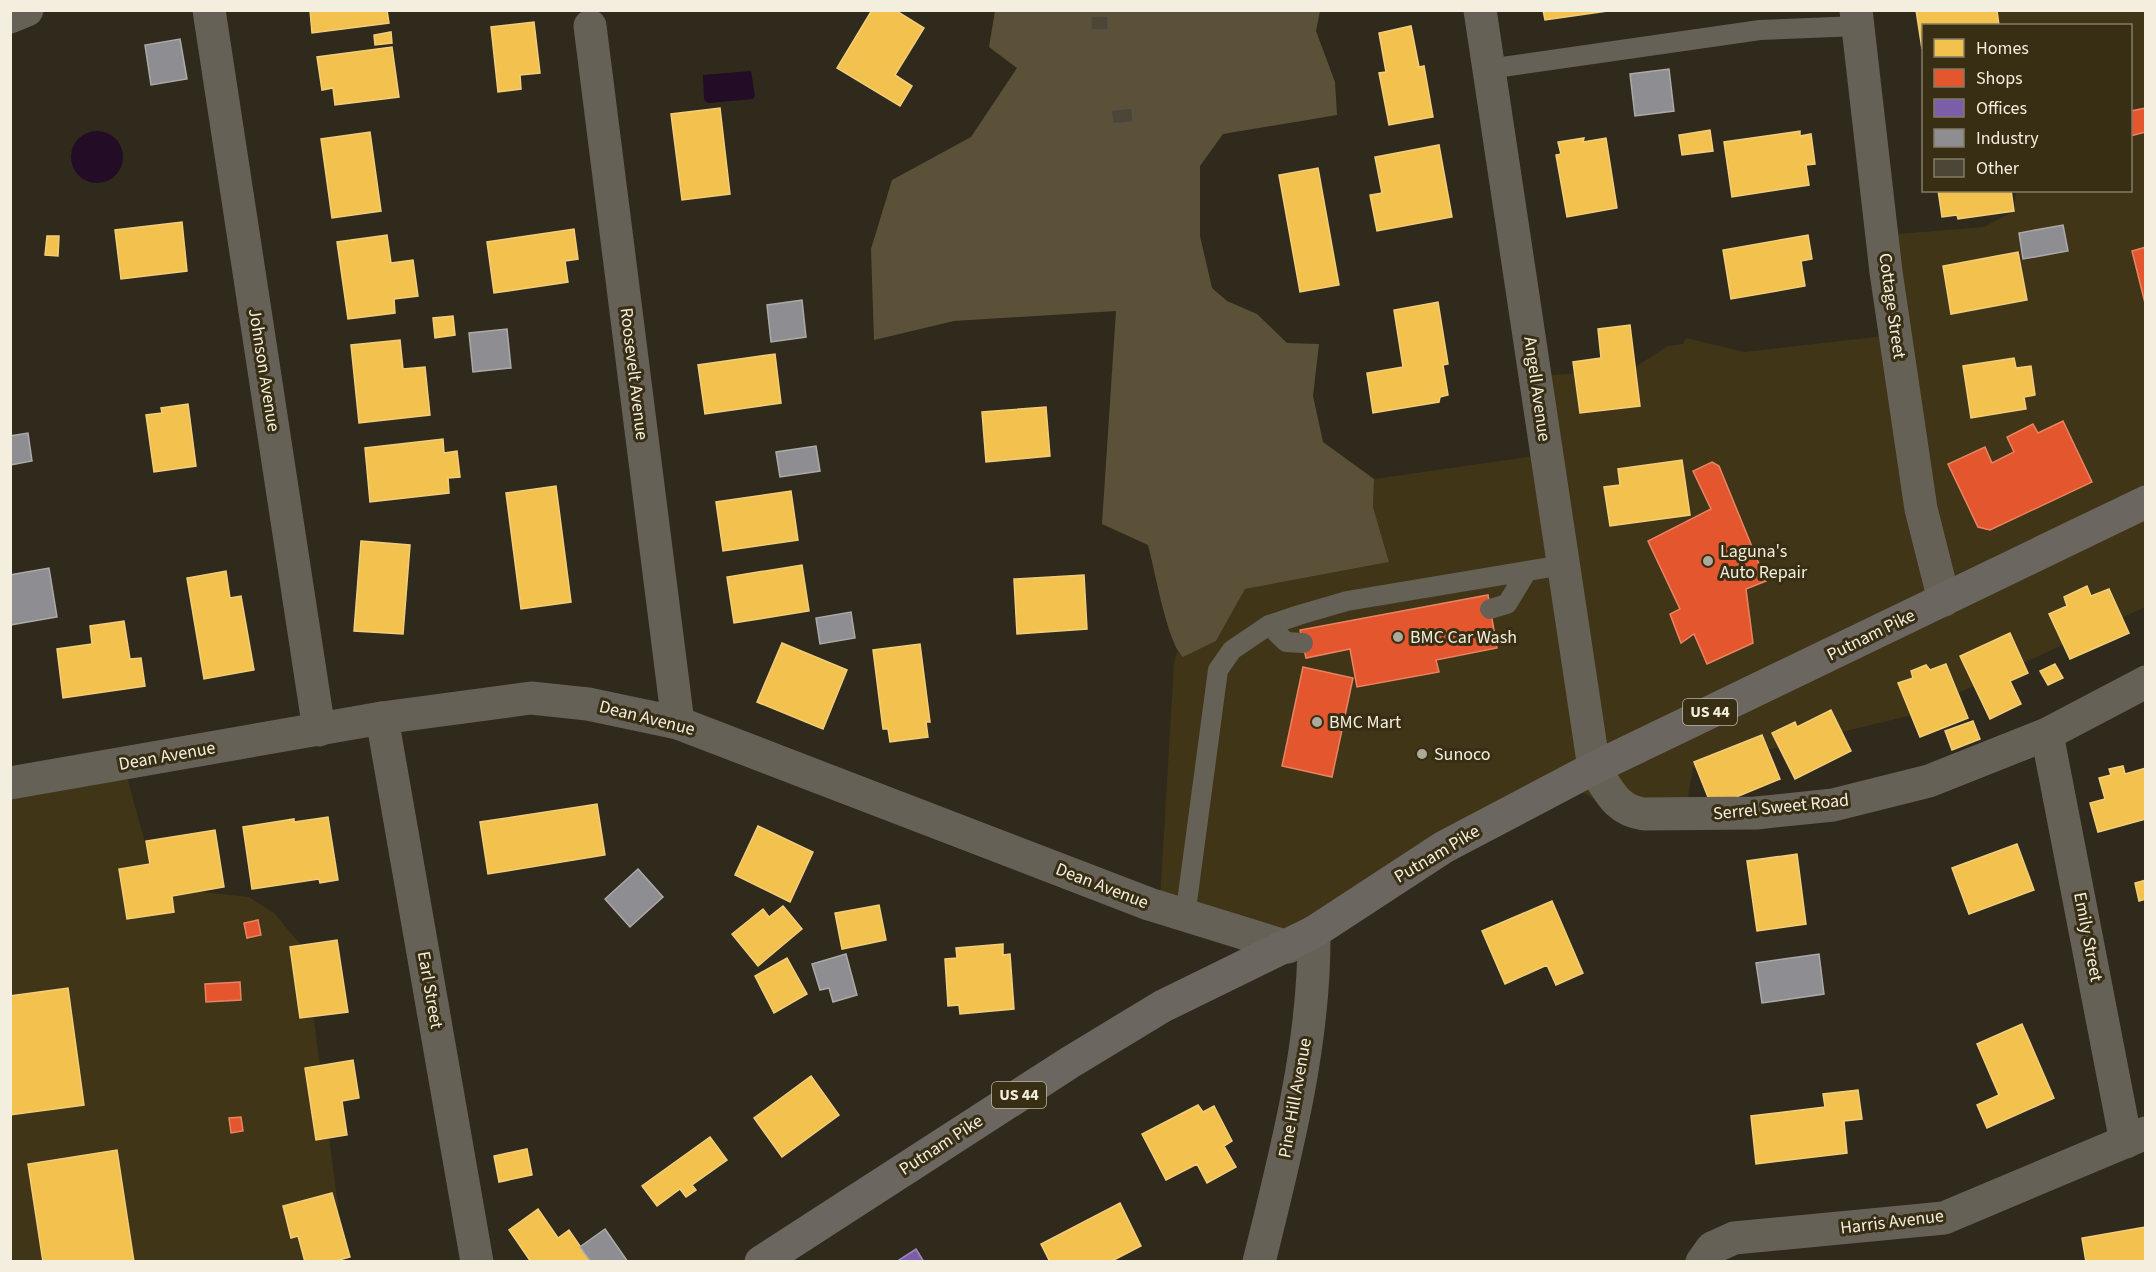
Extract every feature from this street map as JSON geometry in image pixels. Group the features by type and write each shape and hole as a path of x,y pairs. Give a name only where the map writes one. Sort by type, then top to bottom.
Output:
{"main road":[{"name":"Putnam Pike","path":"761,1262 1069,1063 1163,1006 1301,939 1444,847 1594,768 2145,502"}],"street":[{"path":"10,17 27,10"},
{"name":"Johnson Avenue","path":"208,10 319,730"},
{"name":"Angell Avenue","path":"1480,10 1594,768"},
{"name":"Cottage Street","path":"1857,18 1886,272 1921,509 1944,600"},
{"name":"Roosevelt Avenue","path":"590,26 678,723"},
{"name":"Serrel Sweet Road","path":"1594,768 1617,803 1630,812 1689,816 1756,813 1833,805 1929,781 2047,734 2145,682"},
{"name":"Dean Avenue","path":"10,783 382,718 531,699 588,704 678,723 1185,917 1301,939"},
{"name":"Earl Street","path":"382,718 477,1262"},
{"name":"Emily Street","path":"2047,734 2136,1137"},
{"name":"Pine Hill Avenue","path":"1259,1262 1297,1110 1314,982 1301,939"},
{"name":"Harris Avenue","path":"1702,1260 1712,1248 1734,1238 1944,1218 2136,1137"}],"lane":[{"path":"1488,69 1857,18"},
{"path":"1185,917 1218,670 1232,650 1269,626 1347,601 1563,565"},
{"path":"1490,609 1507,604 1527,572"},
{"path":"1269,626 1286,642 1303,644"}],"shaded area":[{"path":"995,11 1320,11 1316,31 1335,82 1337,115 1223,134 1200,166 1200,236 1212,288 1227,301 1257,314 1287,343 1319,344 1313,396 1323,442 1374,479 1373,507 1389,562 1245,589 1216,641 1183,657 1177,649 1167,622 1148,545 1102,524 1116,311 954,321 874,340 871,249 892,180 971,137 1017,68 989,47"},
{"path":"1999,11 2145,11 2145,607 1908,716 1693,768 1686,808 1612,809 1578,790 1306,934 1160,901 1174,663 1177,652 1183,657 1216,641 1245,589 1389,562 1373,507 1374,479 1541,455 1539,376 1632,369 1668,346 1683,344 1686,338 1744,352 1893,335 1886,235 1984,227 2014,211 2016,192 2132,192 2132,24 1989,24"},
{"path":"751,71 755,96 753,99 708,103 704,100 703,75"},
{"path":"97,131 107,133 115,139 121,147 123,157 121,167 115,175 107,181 97,183 87,181 79,175 73,167 71,157 73,147 79,139 87,133"},
{"path":"125,770 151,864 175,889 249,897 274,913 305,950 345,1261 11,1261 10,781"}],"building: Homes":[{"path":"310,10 387,10 389,23 312,33"},
{"path":"872,10 895,10 924,28 895,75 912,86 900,106 837,68"},
{"path":"1543,10 1607,10 1607,11 1545,20"},
{"path":"1916,10 1997,10 1999,24 1922,24 1922,49"},
{"path":"534,22 540,73 520,75 521,89 498,92 491,27"},
{"path":"1411,26 1419,67 1424,66 1433,117 1389,125 1379,73 1386,72 1379,33"},
{"path":"391,32 392,43 375,45 374,35"},
{"path":"392,47 399,97 335,105 333,88 322,90 317,57"},
{"path":"720,108 730,194 682,200 671,114"},
{"path":"1710,130 1713,151 1682,155 1679,135"},
{"path":"1800,131 1800,136 1811,134 1815,164 1806,165 1809,185 1732,197 1724,142"},
{"path":"370,132 381,211 332,218 321,139"},
{"path":"1584,138 1583,142 1606,138 1617,208 1567,217 1556,155 1561,154 1558,142"},
{"path":"1439,145 1452,217 1377,231 1370,195 1382,193 1375,157"},
{"path":"1318,168 1339,285 1300,292 1279,175"},
{"path":"1938,192 2011,192 2014,211 1958,219 1957,215 1942,217"},
{"path":"182,222 187,271 121,279 115,230"},
{"path":"574,229 578,259 565,261 568,282 494,293 487,242"},
{"path":"387,235 391,263 413,260 418,296 394,299 395,313 348,319 337,242"},
{"path":"1808,235 1812,259 1801,261 1805,286 1731,299 1723,250"},
{"path":"47,236 59,236 58,256 45,255"},
{"path":"2018,252 2027,300 1951,314 1943,266"},
{"path":"1438,302 1448,364 1443,365 1448,395 1440,397 1439,402 1373,413 1367,373 1403,367 1394,310"},
{"path":"453,316 455,335 435,338 433,318"},
{"path":"1630,325 1640,406 1580,413 1573,362 1601,358 1598,329"},
{"path":"400,340 403,369 425,367 430,415 359,423 351,345"},
{"path":"775,354 781,403 705,414 698,365"},
{"path":"2014,358 2016,368 2031,366 2035,395 2024,397 2026,409 1971,418 1963,366"},
{"path":"188,404 196,466 154,472 146,415 162,413 161,408"},
{"path":"1046,407 1050,456 986,462 982,412"},
{"path":"443,439 444,453 457,451 460,477 448,478 449,493 370,502 365,448"},
{"path":"1682,460 1690,515 1610,526 1604,487 1620,485 1618,469"},
{"path":"556,486 571,602 521,609 506,493"},
{"path":"791,491 798,540 723,551 716,502"},
{"path":"361,541 410,545 403,634 354,631"},
{"path":"802,565 809,611 734,623 727,577"},
{"path":"226,571 230,598 241,596 254,670 204,679 187,578"},
{"path":"1084,575 1087,629 1017,634 1014,579"},
{"path":"2087,586 2091,596 2109,589 2129,633 2070,659 2049,614 2067,606 2064,597"},
{"path":"124,621 130,659 141,658 145,686 63,698 57,649 92,644 90,626"},
{"path":"2010,633 2028,673 2010,681 2021,704 1990,719 1960,656"},
{"path":"782,643 847,670 823,729 757,702"},
{"path":"920,644 930,722 926,722 928,737 890,742 888,729 883,729 873,650"},
{"path":"1946,664 1968,718 1920,737 1898,683 1913,678 1911,671 1926,665 1930,670"},
{"path":"2055,664 2063,678 2048,685 2040,671"},
{"path":"1831,710 1851,751 1795,779 1772,733 1795,722 1797,727"},
{"path":"1973,721 1980,739 1952,750 1945,731"},
{"path":"1762,735 1780,779 1712,807 1694,762"},
{"path":"2123,766 2125,774 2146,768 2146,819 2098,832 2090,803 2105,799 2099,778 2111,775 2109,769"},
{"path":"597,804 605,855 488,874 480,822"},
{"path":"328,817 338,880 320,883 319,879 252,889 243,827 294,819 294,822"},
{"path":"758,826 813,852 790,902 735,875"},
{"path":"215,830 224,887 172,896 174,912 127,919 119,869 150,864 146,841"},
{"path":"2017,844 2034,890 1969,914 1952,868"},
{"path":"1797,854 1806,924 1757,931 1747,861"},
{"path":"2146,880 2146,899 2139,901 2135,883"},
{"path":"1552,901 1583,973 1556,985 1547,965 1505,984 1482,931"},
{"path":"879,905 886,940 842,949 835,913"},
{"path":"783,906 802,929 758,966 732,934 763,909 769,917"},
{"path":"337,940 348,1012 300,1018 290,947"},
{"path":"1003,944 1003,955 1010,954 1014,1009 960,1014 959,1005 948,1006 945,959 957,958 956,948"},
{"path":"787,958 807,994 774,1013 755,976"},
{"path":"68,988 84,1105 10,1115 10,996"},
{"path":"2022,1024 2054,1098 1987,1128 1977,1105 1999,1095 1977,1044"},
{"path":"353,1060 359,1098 342,1101 347,1135 316,1140 305,1068"},
{"path":"811,1076 839,1115 782,1157 754,1118"},
{"path":"1858,1090 1862,1119 1844,1121 1847,1153 1756,1164 1751,1116 1825,1107 1823,1094"},
{"path":"1198,1105 1203,1112 1214,1106 1232,1141 1224,1146 1236,1167 1207,1183 1197,1164 1166,1180 1142,1134"},
{"path":"710,1137 727,1160 692,1185 696,1190 686,1197 680,1189 657,1206 642,1186"},
{"path":"527,1149 532,1175 499,1182 494,1156"},
{"path":"117,1150 134,1262 43,1262 28,1164"},
{"path":"332,1193 350,1257 332,1262 305,1262 298,1236 291,1238 283,1206"},
{"path":"1120,1203 1141,1246 1110,1262 1050,1262 1041,1244"},
{"path":"538,1209 558,1238 569,1230 591,1262 531,1262 509,1230"},
{"path":"2146,1227 2146,1262 2086,1262 2082,1238"}],"building: Shops":[{"path":"2146,108 2146,132 2132,136 2132,111"},
{"path":"2146,247 2146,307 2132,251"},
{"path":"2063,421 2092,482 1990,530 1978,527 1948,464 1985,447 1992,463 2014,452 2007,437 2033,424 2038,433"},
{"name":"Laguna's Auto Repair","path":"1712,462 1719,466 1766,581 1746,589 1753,643 1707,664 1694,634 1681,643 1670,614 1680,609 1648,541 1711,509 1693,471"},
{"name":"BMC Car Wash","path":"1488,595 1497,648 1436,660 1439,672 1357,687 1350,649 1306,658 1300,630"},
{"name":"BMC Mart","path":"1303,667 1353,678 1332,777 1282,766"},
{"path":"258,920 261,935 247,938 244,923"},
{"path":"240,982 241,1000 206,1002 205,984"},
{"path":"241,1117 243,1131 231,1133 229,1118"}],"building: Offices":[{"path":"916,1249 924,1262 896,1262"}],"building: Industry":[{"path":"180,39 187,79 151,85 145,45"},
{"path":"1669,69 1674,111 1635,116 1630,74"},
{"path":"2063,225 2068,251 2023,259 2019,233"},
{"path":"802,300 806,337 771,342 767,305"},
{"path":"507,329 511,368 473,372 469,333"},
{"path":"28,433 32,461 10,465 10,436"},
{"path":"816,446 820,471 780,477 776,452"},
{"path":"49,568 57,617 10,625 10,575"},
{"path":"851,612 855,638 820,644 816,618"},
{"path":"638,869 663,897 630,927 605,899"},
{"path":"846,954 857,995 833,1002 829,988 820,990 812,964"},
{"path":"1819,954 1824,994 1762,1003 1756,963"},
{"path":"605,1229 628,1262 591,1262 580,1247"}],"building: Other":[{"path":"1091,16 1108,16 1108,30 1091,30"},
{"path":"1132,108 1133,122 1113,124 1111,110"}],"place":[{"name":"Laguna's Auto Repair","path":"1708,561"},
{"name":"BMC Car Wash","path":"1398,637"},
{"name":"BMC Mart","path":"1317,722"},
{"name":"Sunoco","path":"1422,754"}]}
